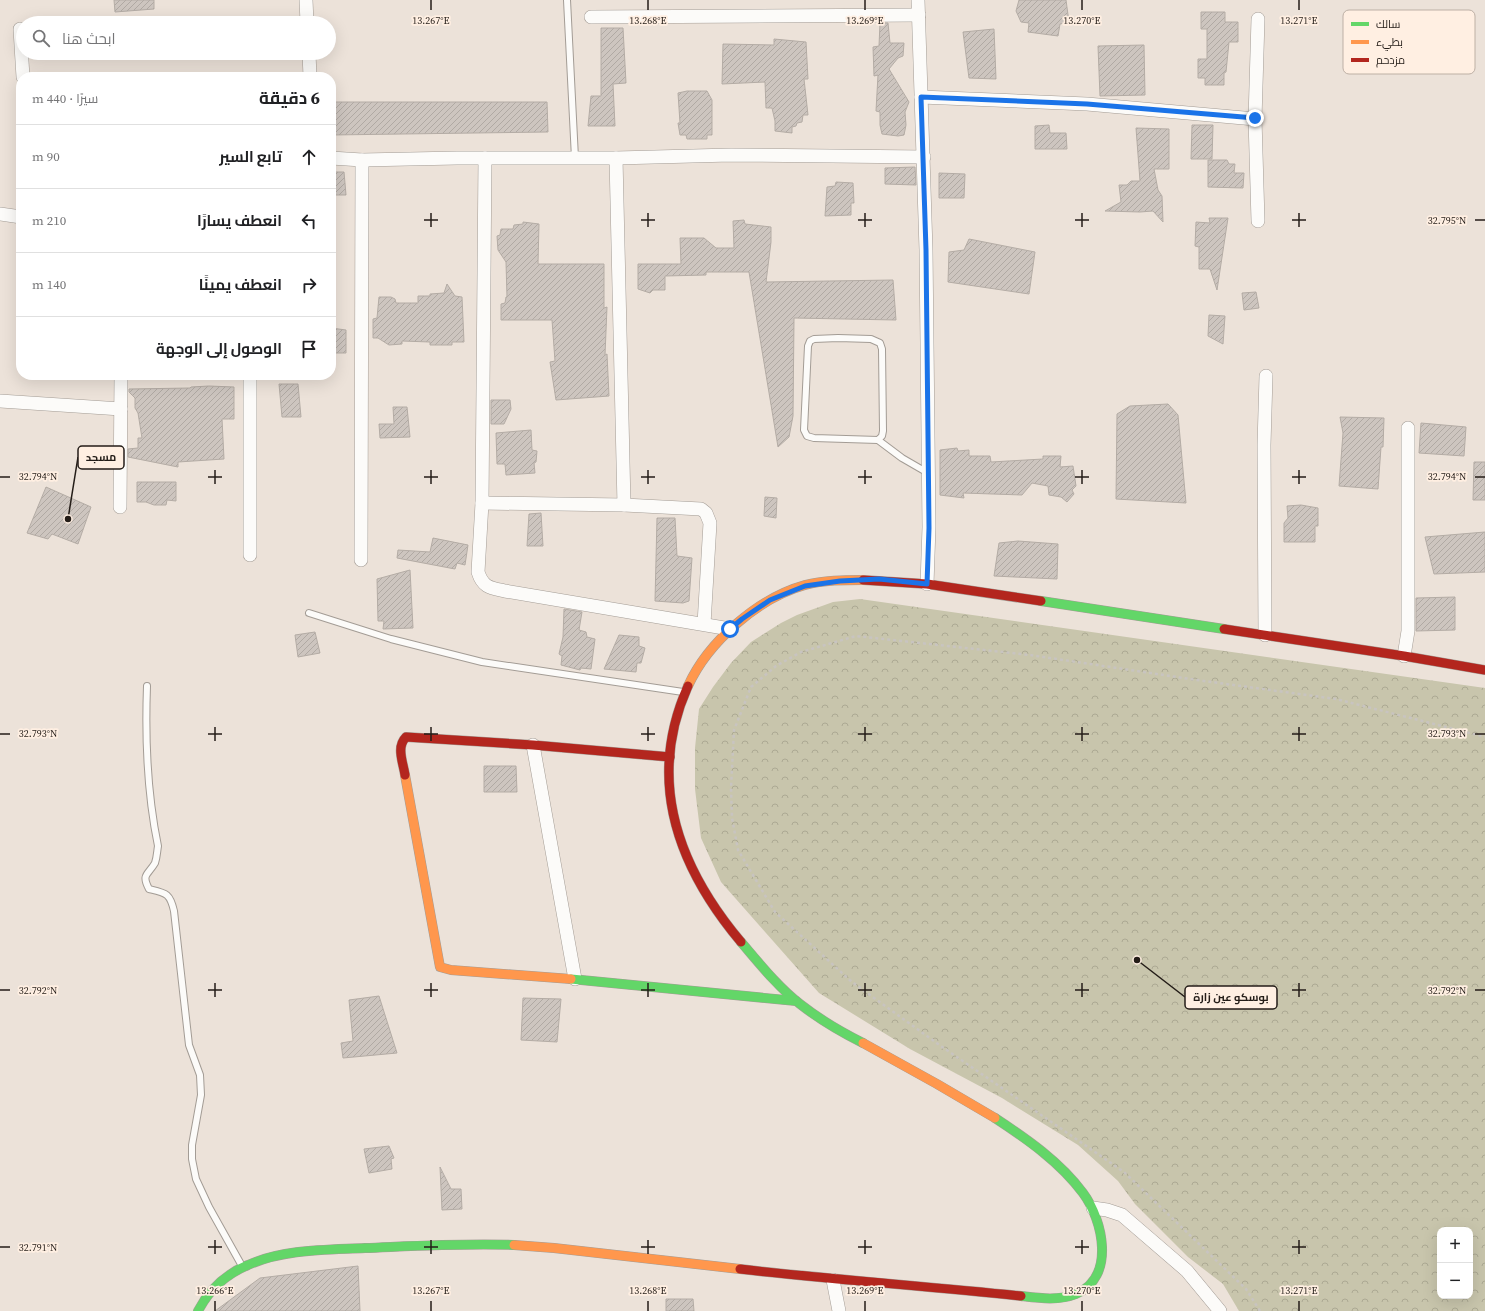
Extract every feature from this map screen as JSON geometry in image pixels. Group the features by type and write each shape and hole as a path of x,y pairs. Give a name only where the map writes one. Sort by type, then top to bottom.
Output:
{"main road":[{"path":"198,1311 204,1299 219,1282 235,1271 257,1262 284,1254 439,1244 508,1245 558,1249 834,1280 887,1283 1019,1296 1051,1298 1069,1296 1087,1288 1094,1279 1099,1267 1102,1254 1102,1241 1097,1218 1093,1208 1088,1199 1064,1172 1013,1130 835,1028 796,1001 752,954 732,930 715,907 695,875 680,840 672,812 668,780 677,715 696,668 711,649 742,619 770,600 805,586 840,581 879,579 927,584 1404,656 1485,670"},
{"path":"670,757 533,745 406,737 402,741 400,747 440,967 451,970 575,979 796,1001"}],"street":[{"path":"306,0 307,16"},
{"path":"918,0 926,258 929,528 927,584"},
{"path":"592,17 919,15"},
{"path":"1258,19 1255,118 1258,221"},
{"path":"22,60 23,72"},
{"path":"309,60 310,72"},
{"path":"921,97 1087,104 1255,118"},
{"path":"336,158 362,160 458,158 616,158 731,155 924,157"},
{"path":"485,158 482,503 478,572 481,581 491,588 505,591 730,629"},
{"path":"616,158 624,505"},
{"path":"360,560 362,160"},
{"path":"0,214 16,216"},
{"path":"1265,635 1264,445 1266,376"},
{"path":"120,507 121,380"},
{"path":"250,380 250,555"},
{"path":"0,401 121,409"},
{"path":"1404,656 1408,631 1408,428"},
{"path":"482,503 624,505 701,509 706,513 710,523 704,624"},
{"path":"533,745 575,979"},
{"path":"1093,1208 1107,1210 1122,1215 1187,1271 1220,1311"},
{"path":"834,1280 839,1311"}],"lane":[{"path":"567,0 575,158"},
{"path":"878,440 882,436 883,431 882,348 880,343 871,339 814,339 810,341 808,346 804,430 807,436 814,438 878,440 902,458 928,473"},
{"path":"309,614 391,639 482,662 685,693"},
{"path":"147,686 146,730 149,789 158,846 157,855 154,863 146,874 145,882 149,889 167,894 172,900 174,911 190,1044 200,1075 201,1095 192,1145 192,1158 196,1179 243,1268"}],"path":[{"path":"1260,1311 1246,1290 1124,1172 938,1044 852,982 775,912 738,850 732,818 731,788 734,730 751,687 776,666 801,652 856,636 1030,655 1336,699 1485,737"}],"green space":[{"path":"860,599 1485,688 1485,1311 1239,1311 1223,1284 1188,1257 1135,1204 1118,1181 1078,1145 1002,1098 910,1049 819,993 721,882 701,838 695,789 695,748 699,709 731,663 751,642 797,615 833,602"}],"building":[{"path":"114,0 154,0 154,9 115,12"},
{"path":"1019,0 1066,0 1069,22 1060,24 1058,36 1028,32 1029,23 1021,22 1016,11"},
{"path":"1201,12 1225,12 1225,22 1238,22 1238,42 1229,42 1226,72 1224,73 1224,85 1205,85 1205,78 1198,78 1198,59 1207,59 1207,29 1201,29"},
{"path":"880,23 888,23 890,43 904,43 903,56 898,58 889,69 909,102 905,112 906,125 904,135 898,136 882,134 880,112 876,111 878,75 874,76 873,47 879,46"},
{"path":"601,28 623,28 626,83 613,84 615,126 588,126 591,96 601,96"},
{"path":"994,29 996,79 969,78 963,32"},
{"path":"774,39 806,42 808,79 804,79 808,115 803,115 802,122 797,123 796,126 792,127 792,133 775,131 775,121 772,108 766,108 765,82 722,84 723,44 774,45"},
{"path":"1144,45 1145,95 1100,96 1098,46"},
{"path":"687,91 707,91 712,100 712,135 707,135 707,139 687,139 686,135 680,135 678,123 680,123 678,93"},
{"path":"336,102 547,102 548,132 336,135"},
{"path":"1049,125 1050,133 1066,133 1067,149 1035,149 1035,126"},
{"path":"1192,125 1213,125 1212,159 1191,159"},
{"path":"1136,128 1169,129 1169,169 1154,169 1158,190 1162,196 1163,222 1153,211 1105,211 1121,202 1119,185 1127,185 1131,181 1140,181"},
{"path":"1208,160 1227,160 1229,164 1235,164 1234,173 1244,173 1243,188 1208,187"},
{"path":"915,167 916,185 885,184 885,168"},
{"path":"336,172 344,172 346,195 336,195"},
{"path":"939,173 965,174 964,198 939,198"},
{"path":"836,182 853,183 854,203 851,203 851,215 825,216 827,187 835,186"},
{"path":"1209,218 1228,218 1217,290 1210,269 1199,269 1199,247 1195,246 1196,222 1210,223"},
{"path":"744,220 745,224 771,227 771,242 766,282 893,280 896,320 794,318 793,416 789,437 778,447 749,272 706,272 706,275 665,276 665,290 653,290 650,293 638,289 638,264 681,264 680,238 704,238 716,248 734,248 733,221"},
{"path":"523,222 539,224 538,264 604,264 604,308 607,307 605,355 607,354 609,396 556,400 550,362 555,361 552,320 501,320 501,304 505,303 507,297 506,262 498,250 497,236 500,235 501,229 513,229 514,225 523,224"},
{"path":"969,239 1035,252 1029,294 948,282 949,252 964,250"},
{"path":"447,284 455,296 462,297 464,342 452,342 452,345 430,345 430,342 402,341 402,344 389,345 378,338 373,338 373,319 377,318 379,297 391,297 395,299 396,303 418,303 418,296 430,296 430,294 444,293"},
{"path":"1256,292 1259,308 1244,310 1242,293"},
{"path":"1209,315 1225,316 1223,344 1208,336"},
{"path":"336,329 346,330 346,353 336,353"},
{"path":"279,384 298,384 301,417 282,417"},
{"path":"209,386 234,387 234,419 222,419 224,459 178,462 178,467 128,457 128,449 138,448 138,438 142,438 138,413 135,408 135,398 129,392 129,389 190,388"},
{"path":"491,400 510,400 511,409 504,424 491,424"},
{"path":"1168,404 1178,415 1186,503 1116,499 1117,414 1130,406"},
{"path":"393,407 407,407 410,437 380,438 379,424 394,424"},
{"path":"1340,417 1384,418 1383,447 1381,447 1378,489 1339,486 1343,433"},
{"path":"1421,423 1466,427 1464,456 1419,453"},
{"path":"531,430 532,450 537,451 536,462 534,463 535,473 506,475 505,464 497,464 496,433"},
{"path":"957,448 958,451 969,450 969,456 990,456 991,462 1043,459 1043,456 1061,456 1060,467 1073,466 1076,486 1072,490 1074,494 1067,502 1061,497 1049,495 1048,486 1032,483 1022,495 963,493 964,498 940,495 940,450"},
{"path":"1474,462 1485,462 1485,500 1473,500"},
{"path":"137,482 176,482 176,501 167,500 166,505 154,505 146,502 137,502"},
{"path":"46,487 91,507 78,544 52,534 48,539 27,533"},
{"path":"765,497 777,498 776,518 764,516"},
{"path":"1301,505 1318,508 1318,526 1315,526 1315,542 1284,542 1284,523 1288,518 1287,506"},
{"path":"541,513 543,546 527,546 529,514"},
{"path":"657,518 675,518 677,556 692,558 689,601 683,603 655,601"},
{"path":"1485,532 1485,572 1434,574 1425,537"},
{"path":"433,538 468,545 465,565 457,563 455,569 397,558 398,550 430,552"},
{"path":"1018,541 1058,544 1057,579 994,576 999,543"},
{"path":"410,570 413,628 383,629 384,621 378,621 377,579"},
{"path":"1455,597 1455,630 1416,631 1416,598"},
{"path":"564,609 582,612 579,630 586,632 587,637 595,639 591,669 581,668 580,670 561,665 562,656 559,654 563,637"},
{"path":"315,632 320,653 298,657 295,635"},
{"path":"619,635 639,637 639,646 645,648 641,663 637,663 636,672 604,669"},
{"path":"484,766 516,766 517,792 484,792"},
{"path":"379,996 397,1053 343,1058 341,1043 353,1041 349,1000"},
{"path":"523,998 561,999 557,1042 521,1040"},
{"path":"389,1146 394,1158 391,1159 392,1169 369,1173 364,1149"},
{"path":"440,1167 451,1189 461,1189 462,1209 442,1210"},
{"path":"358,1266 360,1311 215,1311 260,1278"},
{"path":"666,1299 693,1299 694,1311 666,1311"}],"traffic: fast":[{"path":"1041,601 1224,629"},
{"path":"741,942 784,990 807,1010 838,1030 863,1043"},
{"path":"571,979 796,1001"},
{"path":"995,1118 1019,1134 1064,1171 1083,1193 1090,1204 1100,1232 1102,1247 1101,1262 1097,1275 1089,1286 1076,1294 1063,1298 1034,1298 1021,1296"},
{"path":"198,1311 207,1296 232,1273 248,1265 276,1256 306,1251 336,1249 495,1244 514,1245"}],"traffic: slow":[{"path":"688,686 708,653 721,638 736,624 770,600 787,591 812,583 863,580"},
{"path":"405,775 440,967 451,970 571,979"},
{"path":"863,1043 995,1118"},
{"path":"514,1245 554,1248 740,1269"}],"traffic: jam":[{"path":"863,580 927,584 1041,601"},
{"path":"1224,629 1404,656 1485,670"},
{"path":"688,686 676,721 670,755 670,789 675,821 685,853 700,884 719,913 741,942"},
{"path":"405,775 401,745 406,737 533,745 670,757"},
{"path":"740,1269 1021,1296"}],"place":[{"name":"مسجد","path":"68,519"},
{"name":"بوسكو عين زارة","path":"1137,960"}],"route":[{"path":"730,629 770,600 805,586 840,581 879,579 927,584 929,528 926,250 921,97 1087,104 1255,118"}]}
